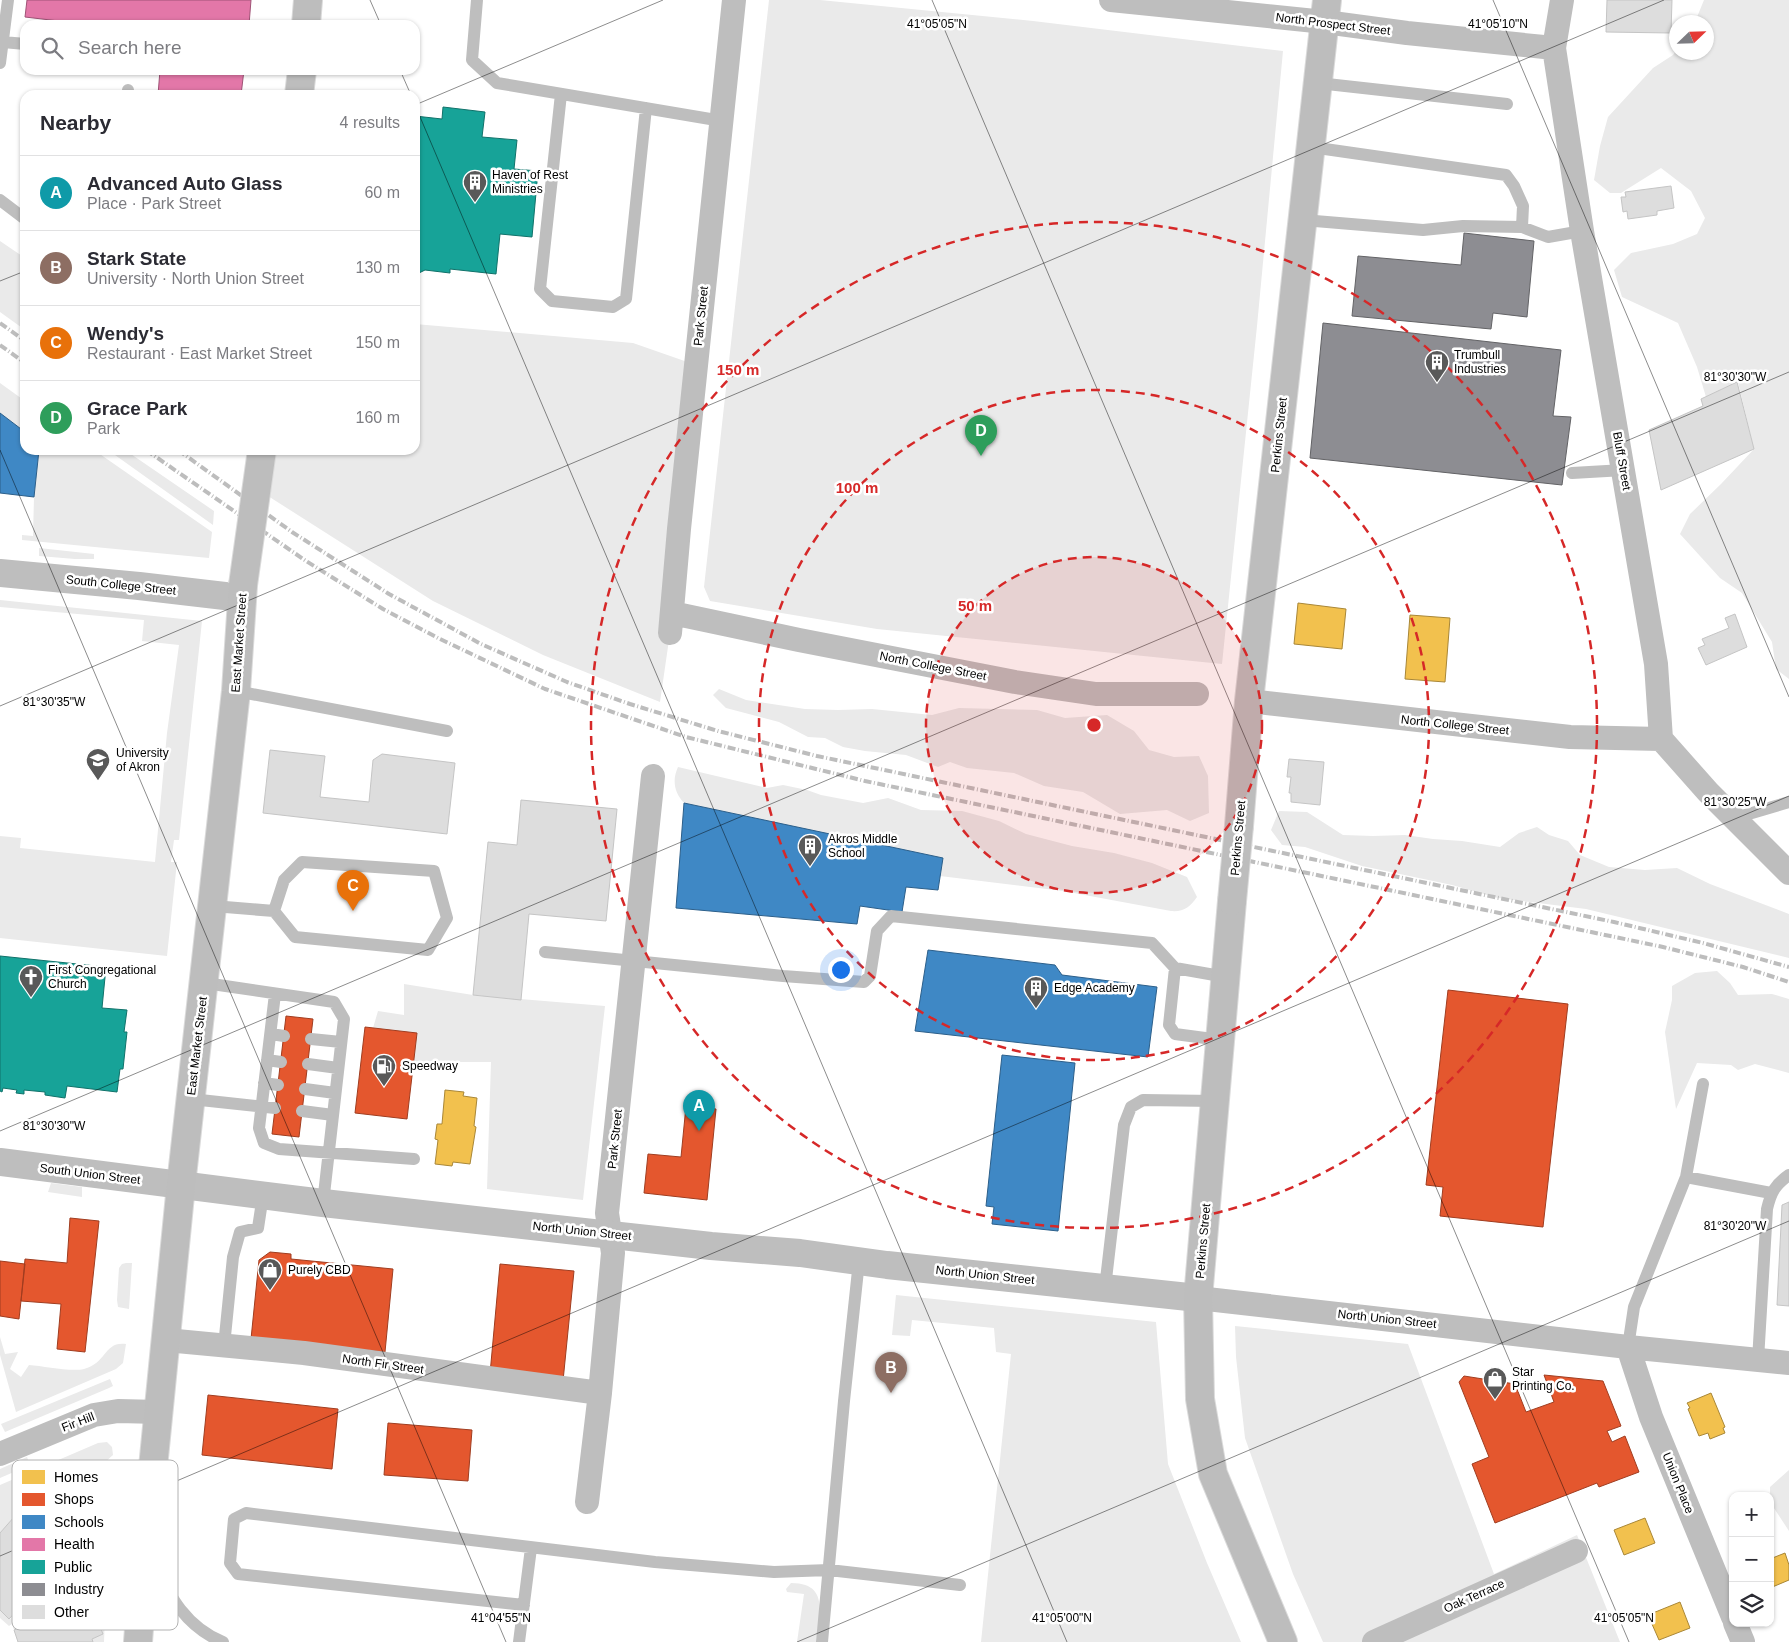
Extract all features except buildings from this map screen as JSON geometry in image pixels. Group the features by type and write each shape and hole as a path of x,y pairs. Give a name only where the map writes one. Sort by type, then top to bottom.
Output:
{"main road":[{"path":"306,20 308,0"},
{"name":"Perkins Street","path":"1283,1642 1213,1474 1200,1399 1198,1298 1250,701 1326,11"},
{"path":"300,90 301,75"},
{"name":"East Market Street","path":"155,1460 181,1185 205,983 236,691 243,591 261,455"}],"street":[{"name":"Park Street","path":"671,623 734,0"},
{"name":"North Prospect Street","path":"1111,0 1326,11 1406,33 1554,48"},
{"name":"Bluff Street","path":"1562,0 1554,48 1582,231 1656,664 1661,739"},
{"name":"South College Street","path":"0,573 139,586 243,591"},
{"name":"North College Street","path":"671,623 799,640 1015,682 1096,694 1197,694"},
{"name":"North College Street","path":"1250,701 1570,736 1661,739"},
{"path":"1661,739 1708,792 1789,873"},
{"name":"Park Street","path":"587,1502 600,1394 613,1253 607,1212 653,776"},
{"name":"South Union Street","path":"0,1162 181,1185"},
{"name":"North Union Street","path":"181,1185 323,1203 711,1246 800,1253 1628,1347 1789,1363"},
{"name":"North Fir Street","path":"166,1340 304,1353 600,1394"},
{"name":"Union Place","path":"1628,1347 1651,1417 1729,1607"},
{"name":"Fir Hill","path":"0,1454 94,1415 118,1410 160,1412"},
{"name":"Oak Terrace","path":"1374,1642 1576,1552"},
{"path":"1737,1627 1743,1642"}],"lane":[{"path":"0,63 2,35 8,0"},
{"path":"477,0 472,60 497,83 722,121"},
{"path":"2,35 20,42"},
{"path":"1318,83 1507,104"},
{"path":"561,94 540,289 552,301 613,306 626,299 646,108"},
{"path":"1311,147 1506,175 1514,186 1523,206 1522,227"},
{"path":"0,200 20,215"},
{"path":"1303,220 1423,230 1463,226 1522,227 1548,237 1582,231"},
{"path":"1572,473 1624,470"},
{"path":"236,691 447,730"},
{"path":"1735,818 1789,802"},
{"path":"213,906 274,911 295,938 428,950 447,918 434,871 302,862 284,880 274,911"},
{"path":"545,952 783,976 864,982 870,976 877,931 890,916 1152,943 1175,968 1226,977"},
{"path":"1175,968 1169,1025 1175,1034 1220,1040"},
{"path":"205,983 334,1002 344,1019 323,1203"},
{"path":"275,994 259,1128 264,1143 279,1149 414,1159"},
{"path":"270,1034 284,1036"},
{"path":"311,1039 341,1042"},
{"path":"267,1060 280,1062"},
{"path":"308,1064 338,1068"},
{"path":"264,1083 278,1085"},
{"path":"1628,1347 1634,1307 1686,1177 1703,1084"},
{"path":"305,1089 336,1093"},
{"path":"191,1099 275,1108"},
{"path":"1104,1288 1124,1125 1131,1107 1143,1100 1215,1101"},
{"path":"302,1111 333,1115"},
{"path":"1758,1360 1766,1209 1771,1193 1780,1181 1789,1175"},
{"path":"1686,1177 1771,1193"},
{"path":"224,1346 233,1257 240,1232 258,1228 263,1195"},
{"path":"822,1642 859,1261"},
{"path":"524,1605 238,1574 230,1563 234,1519 246,1513 655,1562 774,1572 828,1570 960,1585"},
{"path":"519,1642 531,1548"},
{"path":"178,1606 186,1618 208,1636 223,1642"}],"shaded area":[{"path":"769,0 820,0 1033,21 1283,51 1222,664 877,629 710,601 704,587"},
{"path":"1704,0 1789,0 1789,679 1776,669 1772,642 1742,593 1720,578 1680,534 1690,514 1754,449 1738,382 1706,397 1697,367 1678,323 1622,297 1614,270 1631,253 1673,244 1697,234 1705,218 1691,191 1661,168 1621,193 1610,193 1594,180 1600,146 1608,117 1653,68 1669,58 1669,60 1714,60 1714,15 1698,15"},
{"path":"0,241 20,255 20,326 0,312"},
{"path":"420,324 633,343 696,365 670,633 660,702 543,655 433,601 257,489 260,455 420,455"},
{"path":"0,383 20,397 20,428 0,413"},
{"path":"38,455 101,455 212,532 209,558 22,540 22,535 33,536 34,497"},
{"path":"115,455 132,455 214,511 213,525"},
{"path":"39,548 94,554 94,559 39,556"},
{"path":"0,600 202,621 179,840 174,840 171,862 177,862 167,956 0,938 0,836 21,838 20,848 155,862 167,733 179,645 142,641 144,620 0,607"},
{"path":"719,689 746,700 805,709 872,709 932,715 959,708 1037,710 1065,718 1107,715 1134,731 1149,750 1174,757 1199,756 1208,776 1209,813 1190,821 1167,810 1120,814 1083,792 1044,786 1014,773 967,768 950,762 938,767 906,755 843,747 825,738 808,737 779,722 726,708 713,695"},
{"path":"678,767 767,788 783,785 863,803 888,798 921,810 962,811 999,821 1026,834 1152,863 1187,877 1197,897 1186,908 1180,911 1171,911 1063,891 940,876 942,858 684,803 678,795 675,786"},
{"path":"1279,811 1307,812 1343,835 1405,835 1500,847 1519,833 1537,827 1549,835 1568,841 1580,855 1609,867 1645,870 1677,868 1710,884 1789,914 1789,958 1586,909 1498,898 1452,885 1362,866 1305,847 1282,845 1271,830"},
{"path":"1717,971 1730,983 1738,995 1772,994 1789,999 1789,1073 1755,1064 1738,1070 1731,1065 1697,1063 1676,1109 1665,1032 1672,1000 1672,986 1695,973"},
{"path":"404,984 473,995 605,1006 583,1200 487,1189 491,1062 413,1062 373,1028 378,1011 404,1015"},
{"path":"51,1183 82,1187 82,1197 48,1192"},
{"path":"132,1263 129,1309 118,1307 117,1300 119,1268 122,1264"},
{"path":"896,1295 1156,1322 1168,1464 1241,1642 981,1642 1011,1354 996,1352 994,1328 912,1320 910,1336 892,1335"},
{"path":"1235,1326 1408,1344 1494,1574 1577,1535 1620,1642 1323,1642 1293,1574 1245,1438 1236,1357"},
{"path":"0,1337 5,1354 18,1352 10,1369 21,1377 29,1365 84,1369 92,1366 113,1346 126,1344 123,1363 116,1369 16,1412 0,1355"},
{"path":"110,1379 113,1386 5,1432 1,1424"},
{"path":"107,1442 112,1447 113,1455 108,1460 58,1460 98,1443"},
{"path":"12,1464 12,1473 0,1478 0,1469"},
{"path":"1789,1470 1789,1531 1774,1508 1774,1492 1770,1492 1770,1487"},
{"path":"12,1480 12,1519 0,1533 0,1485"},
{"path":"791,1583 803,1584 812,1588 817,1595 820,1611 816,1642 797,1642 804,1594 787,1592 786,1589"},
{"path":"0,1610 10,1619 12,1617 12,1624 9,1626 0,1618"},
{"path":"101,1630 104,1630 104,1642 93,1642 92,1639 103,1634"}],"railway":[{"path":"0,323 20,337"},
{"path":"0,345 20,359"},
{"path":"153,455 306,561 383,609 438,638 545,689 686,737 865,781 1663,947 1743,967 1789,982"},
{"path":"185,455 292,532 389,594 481,644 567,682 630,704 718,731 817,756 1614,922 1703,943 1789,967"}],"place":[{"name":"Haven of Rest Ministries","path":"475,203"},
{"name":"Trumbull Industries","path":"1437,383"},
{"name":"Grace Park","path":"981,456"},
{"name":"University of Akron","path":"98,781"},
{"name":"Akros Middle School","path":"810,867"},
{"name":"Wendy's","path":"353,911"},
{"name":"First Congregational Church","path":"31,998"},
{"name":"Edge Academy","path":"1036,1009"},
{"name":"Speedway","path":"384,1087"},
{"name":"Advanced Auto Glass","path":"699,1131"},
{"name":"Purely CBD","path":"270,1291"},
{"name":"Stark State","path":"891,1393"},
{"name":"Star Printing Co.","path":"1495,1400"}]}
